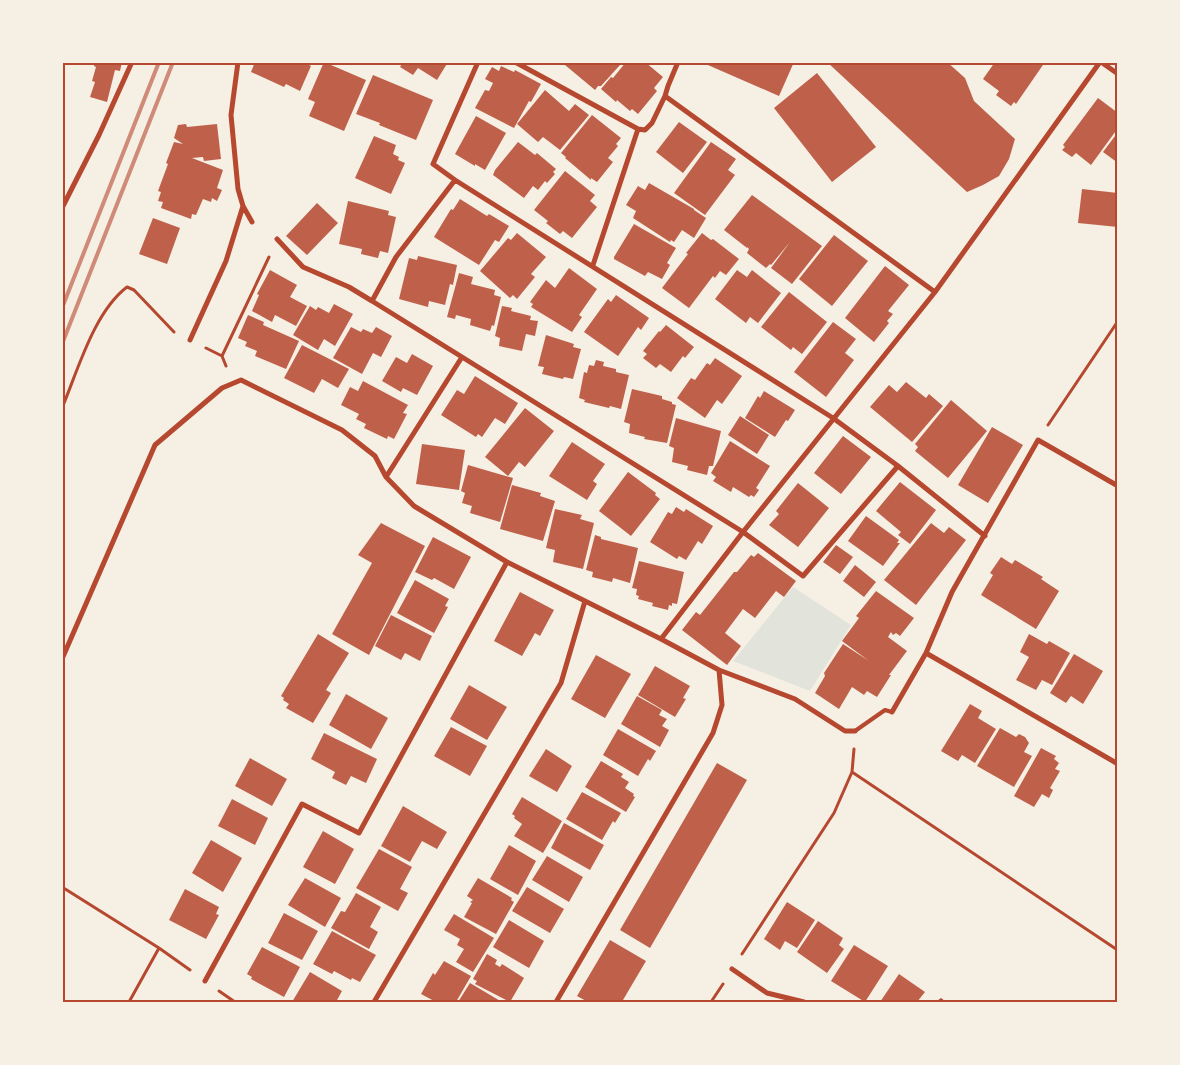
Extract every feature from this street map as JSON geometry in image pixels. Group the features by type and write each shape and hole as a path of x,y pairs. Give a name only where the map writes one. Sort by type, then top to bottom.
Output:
{"street":[{"path":"62,208 100,135 132,62"},
{"path":"238,62 231,115 238,189 243,206 252,222"},
{"path":"478,62 433,164 455,180 593,265 833,418 898,466 985,536"},
{"path":"515,62 638,129 645,130 652,123 678,62"},
{"path":"661,640 743,532 935,292 1100,62 1118,74"},
{"path":"665,96 935,292"},
{"path":"593,265 638,129"},
{"path":"372,301 396,257 455,180"},
{"path":"190,340 226,261 243,206"},
{"path":"277,239 303,267 350,287 743,532 802,576 898,466"},
{"path":"386,477 462,357"},
{"path":"62,659 155,445 222,388 241,380 342,430 375,456 386,477 414,506 507,562 719,670 795,699 845,731 855,731"},
{"path":"892,712 926,653 952,592 1038,440 1118,486"},
{"path":"205,981 302,804 359,833 507,562"},
{"path":"374,1002 561,683 584,601"},
{"path":"926,653 1118,764"},
{"path":"556,1002 713,733 722,705 719,670"},
{"path":"732,969 767,993 804,1002"}],"lane":[{"path":"855,731 885,710 892,712"}],"path":[{"path":"222,356 277,239"},
{"path":"62,408 98,321 117,295 127,287 134,290 177,334 222,356 233,383"},
{"path":"1038,440 1118,321"},
{"path":"711,1002 834,813 852,772 855,731"},
{"path":"852,772 1116,949"},
{"path":"62,887 159,948 235,1002"},
{"path":"129,1002 159,948"}],"shaded area":[{"path":"793,587 851,625 810,691 733,661"}],"building":[{"path":"94,62 122,62 120,71 115,70 107,102 90,97 95,82 92,81 96,67"},
{"path":"255,62 303,62 311,66 300,91 286,84 284,87 251,72"},
{"path":"324,62 366,80 344,131 309,116 315,102 308,99"},
{"path":"403,62 448,62 437,80 418,68 413,75 400,67"},
{"path":"567,62 619,62 620,65 595,90 565,65"},
{"path":"626,62 645,62 663,77 654,88 657,91 638,114 632,109 630,111 617,100 616,102 601,89"},
{"path":"701,62 794,62 779,96"},
{"path":"827,62 947,62 965,78 974,101 1015,139 1009,159 999,176 967,192"},
{"path":"995,62 1045,62 1016,104 1014,102 1011,106 996,95 999,91 983,79"},
{"path":"501,66 514,72 515,70 541,84 514,128 475,108 485,90 489,91 493,83 485,79 492,67 499,71"},
{"path":"817,73 876,147 832,182 774,108"},
{"path":"373,75 433,100 416,140 356,114"},
{"path":"545,90 569,111 575,104 589,115 560,150 543,137 538,142 517,124"},
{"path":"1098,98 1118,113 1118,128 1091,165 1076,153 1072,157 1062,150 1065,147 1063,145"},
{"path":"592,115 621,138 616,144 618,146 608,158 613,162 597,182 591,178 591,180 561,153"},
{"path":"476,116 506,133 485,170 455,154"},
{"path":"679,122 707,142 683,173 656,152"},
{"path":"186,124 187,127 217,124 221,159 204,161 203,157 192,158 223,170 217,188 222,190 217,201 212,198 211,202 203,199 196,215 192,214 191,219 161,208 163,202 158,201 161,192 158,191 174,142 183,144 174,138 178,125"},
{"path":"1118,132 1118,163 1103,152"},
{"path":"374,136 396,145 393,154 399,157 398,160 405,163 391,194 355,178"},
{"path":"518,142 535,155 537,153 556,169 553,172 555,174 547,183 545,181 538,190 533,186 524,198 493,175"},
{"path":"711,142 736,159 728,170 735,175 705,215 674,193"},
{"path":"565,171 595,195 590,201 597,207 572,238 563,231 560,234 534,210"},
{"path":"649,183 706,218 694,238 682,230 674,242 671,240 670,242 633,218 636,211 626,205 638,186 645,190"},
{"path":"1082,189 1118,193 1118,227 1078,223"},
{"path":"752,195 822,246 792,284 771,268 790,242 771,265 766,268 747,253 749,249 747,247 724,230"},
{"path":"460,199 487,216 489,214 509,226 499,242 495,240 479,265 434,237 451,209 453,210"},
{"path":"348,201 389,211 388,215 396,217 388,253 380,251 378,258 361,254 362,249 339,244"},
{"path":"317,203 338,223 307,255 286,236"},
{"path":"153,218 180,228 167,264 139,254"},
{"path":"634,224 676,248 667,263 670,265 662,279 648,272 645,276 614,259"},
{"path":"517,233 546,257 531,274 535,277 517,299 513,295 510,298 480,271 508,238 511,240"},
{"path":"702,233 739,259 726,275 720,271 715,278 713,276 689,308 662,288"},
{"path":"834,235 868,261 832,306 799,279"},
{"path":"418,256 457,265 453,285 450,284 445,305 429,301 428,307 399,299 409,258 417,260"},
{"path":"885,266 909,285 888,311 893,314 887,321 889,323 874,342 845,318"},
{"path":"569,268 597,289 579,315 582,317 572,332 531,307 533,304 530,302 546,280 555,288"},
{"path":"270,270 297,285 290,297 307,306 296,326 275,315 272,322 252,311 259,295 257,294"},
{"path":"737,270 747,277 752,270 781,293 758,323 750,317 746,323 715,299"},
{"path":"459,273 473,277 471,284 495,290 494,295 501,297 494,326 492,325 490,331 470,325 471,319 456,315 455,319 447,317"},
{"path":"789,292 827,322 802,354 793,347 791,350 761,327"},
{"path":"616,295 649,318 641,330 638,327 618,356 584,332 608,299 611,302"},
{"path":"334,304 353,314 335,346 324,339 318,350 293,335 310,306 316,310 318,307 329,313"},
{"path":"502,306 512,308 511,311 531,316 530,320 538,321 535,336 526,334 522,351 499,346 500,338 495,336"},
{"path":"248,315 264,322 263,325 299,341 286,369 255,356 257,351 245,346 247,342 238,338"},
{"path":"833,322 856,339 845,353 854,360 826,397 794,372"},
{"path":"666,325 694,347 685,358 683,356 671,372 660,364 656,368 643,358 647,354 643,351"},
{"path":"351,327 361,332 363,329 372,333 376,327 392,336 381,357 373,353 362,374 333,358"},
{"path":"546,335 574,344 573,347 581,349 573,379 564,377 563,379 542,374 544,367 538,366"},
{"path":"302,345 349,369 338,388 322,379 314,393 284,378"},
{"path":"412,354 433,366 417,395 403,388 401,392 382,381 396,357 407,363"},
{"path":"715,358 742,376 722,404 717,400 705,418 677,398 691,378 695,380 707,363 710,365"},
{"path":"596,360 604,362 603,366 616,369 616,372 629,375 621,409 584,402 585,400 579,398 584,372 587,373 589,365 594,366"},
{"path":"475,376 518,403 505,424 495,418 482,437 478,434 476,437 441,415 457,390 464,394"},
{"path":"363,381 408,405 403,413 407,414 394,439 388,436 387,439 364,428 366,424 356,419 359,414 341,405 350,387 358,391"},
{"path":"906,382 926,398 929,394 943,406 912,442 870,407 889,385 897,392"},
{"path":"632,389 662,396 662,399 676,405 667,443 644,439 645,437 629,433 630,424 624,422"},
{"path":"764,391 795,410 775,437 745,418 758,396 760,398"},
{"path":"951,400 987,431 948,478 915,451 918,447 915,444"},
{"path":"525,408 554,431 525,467 519,462 508,476 485,457"},
{"path":"740,416 769,435 757,454 728,435"},
{"path":"676,418 721,431 713,466 709,466 707,475 687,470 688,466 672,462 674,448 669,446"},
{"path":"992,427 1023,445 988,503 958,485"},
{"path":"843,436 871,457 841,494 814,473"},
{"path":"730,441 770,466 756,488 759,490 754,497 751,495 749,497 733,487 731,492 713,481 716,477 711,473"},
{"path":"572,442 605,464 593,481 597,484 587,500 549,476"},
{"path":"422,444 465,450 459,490 416,484"},
{"path":"468,465 513,478 500,522 470,513 472,506 462,503 465,493 461,491"},
{"path":"628,472 656,493 655,495 660,499 631,536 599,511"},
{"path":"900,482 936,510 910,544 898,535 901,532 876,511"},
{"path":"798,483 829,508 798,547 769,525 779,514 776,511"},
{"path":"512,485 541,493 540,496 555,501 543,541 500,529"},
{"path":"676,507 684,512 686,509 713,526 702,544 698,541 686,560 679,556 677,559 650,542 668,512 672,514"},
{"path":"555,509 582,515 580,519 594,523 583,569 553,562 555,550 546,548"},
{"path":"866,516 899,540 897,543 900,543 883,566 848,541"},
{"path":"381,523 425,546 369,655 332,634 372,563 358,555"},
{"path":"931,523 944,533 949,527 966,540 916,605 884,580"},
{"path":"595,535 601,537 601,539 638,548 630,583 613,578 612,582 592,577 593,572 586,570"},
{"path":"433,537 471,557 454,589 434,578 432,580 415,572"},
{"path":"836,545 853,557 840,574 823,562"},
{"path":"758,553 796,581 784,597 776,591 755,618 743,609 725,633 741,646 727,665 682,630 696,612 700,615 734,572 737,572 751,555 754,557"},
{"path":"1001,557 1012,564 1015,560 1043,577 1041,579 1059,591 1036,629 981,595 993,575 990,573"},
{"path":"639,561 684,572 677,604 672,603 672,606 669,605 668,610 652,606 653,603 638,599 639,596 636,595 637,589 632,588"},
{"path":"855,565 876,582 864,597 843,581"},
{"path":"415,580 449,599 445,606 448,607 434,633 397,613"},
{"path":"876,591 914,618 900,636 896,633 893,635 891,632 888,637 907,651 889,675 891,675 877,697 867,691 864,695 852,687 839,709 815,693 825,676 824,673 843,644 869,661 842,641 859,618 856,616"},
{"path":"520,592 554,610 540,636 535,633 522,656 494,641"},
{"path":"391,615 432,636 420,661 405,653 401,660 375,646"},
{"path":"318,634 349,653 326,690 331,693 313,723 286,708 289,704 281,696"},
{"path":"1029,634 1047,644 1049,641 1070,653 1052,685 1042,680 1036,690 1016,680 1029,657 1020,652"},
{"path":"1074,654 1103,671 1083,704 1071,696 1066,703 1050,693"},
{"path":"596,655 631,674 605,718 571,699"},
{"path":"655,666 690,686 683,698 686,699 675,717 638,695"},
{"path":"469,685 507,707 487,740 450,719"},
{"path":"346,694 388,718 371,749 329,725"},
{"path":"637,696 662,710 659,715 667,719 662,726 669,730 660,747 621,724"},
{"path":"970,704 982,711 978,718 996,729 975,763 962,755 958,761 941,751"},
{"path":"451,727 487,746 470,776 434,756"},
{"path":"1000,728 1016,737 1019,734 1025,737 1029,743 1024,752 1032,756 1014,787 977,766"},
{"path":"618,729 656,751 650,761 648,759 638,776 603,755"},
{"path":"324,733 377,759 366,783 351,776 346,785 332,778 335,772 311,759"},
{"path":"1041,748 1056,756 1054,759 1059,763 1055,769 1060,771 1050,788 1053,790 1049,798 1042,794 1034,807 1014,796"},
{"path":"546,749 572,766 557,792 529,776"},
{"path":"250,758 287,779 272,806 235,786"},
{"path":"601,761 623,774 621,777 629,782 625,788 634,794 633,796 635,797 626,812 585,787"},
{"path":"717,763 747,780 650,948 620,930"},
{"path":"582,792 621,813 615,823 613,821 602,840 566,819"},
{"path":"522,797 562,821 543,853 514,836 522,824 512,814"},
{"path":"232,799 268,818 255,845 218,826"},
{"path":"403,806 447,832 437,849 422,841 410,862 381,846"},
{"path":"564,823 604,845 590,870 551,848"},
{"path":"323,831 354,849 335,884 303,867"},
{"path":"211,840 242,858 223,892 192,873"},
{"path":"509,845 536,861 518,895 490,879"},
{"path":"379,849 412,867 400,889 408,893 398,911 356,888"},
{"path":"547,856 583,877 569,902 532,880"},
{"path":"305,878 341,898 325,927 288,905"},
{"path":"478,878 512,898 511,900 514,902 496,934 464,917 472,903 470,902 473,900 467,896"},
{"path":"527,887 564,909 550,933 512,911"},
{"path":"185,889 219,907 216,914 219,915 206,939 169,920"},
{"path":"356,893 381,907 370,927 378,932 369,949 331,928 341,911 345,912"},
{"path":"787,902 815,920 797,948 785,941 780,950 764,939"},
{"path":"284,913 318,931 302,960 268,943"},
{"path":"454,914 494,938 473,972 456,962 464,949 457,945 460,939 444,930"},
{"path":"509,920 544,941 529,968 493,947"},
{"path":"818,921 843,938 839,945 844,949 827,973 797,952"},
{"path":"332,931 376,955 360,982 352,978 351,980 334,971 332,974 313,964"},
{"path":"610,940 646,961 623,1000 625,1002 588,1002 577,996"},
{"path":"854,945 888,966 865,1002 831,981"},
{"path":"262,947 300,967 284,997 251,979 252,977 247,974"},
{"path":"487,954 497,960 495,964 500,967 502,964 524,978 510,1002 475,984 477,981 473,979"},
{"path":"444,961 471,976 456,1002 436,1002 421,994 433,973 435,975"},
{"path":"310,972 342,991 336,1002 292,1002"},
{"path":"899,974 925,992 917,1002 880,1002"},
{"path":"470,983 502,1002 458,1002"}],"railway":[{"path":"62,308 159,62"},
{"path":"62,344 173,62"}]}
